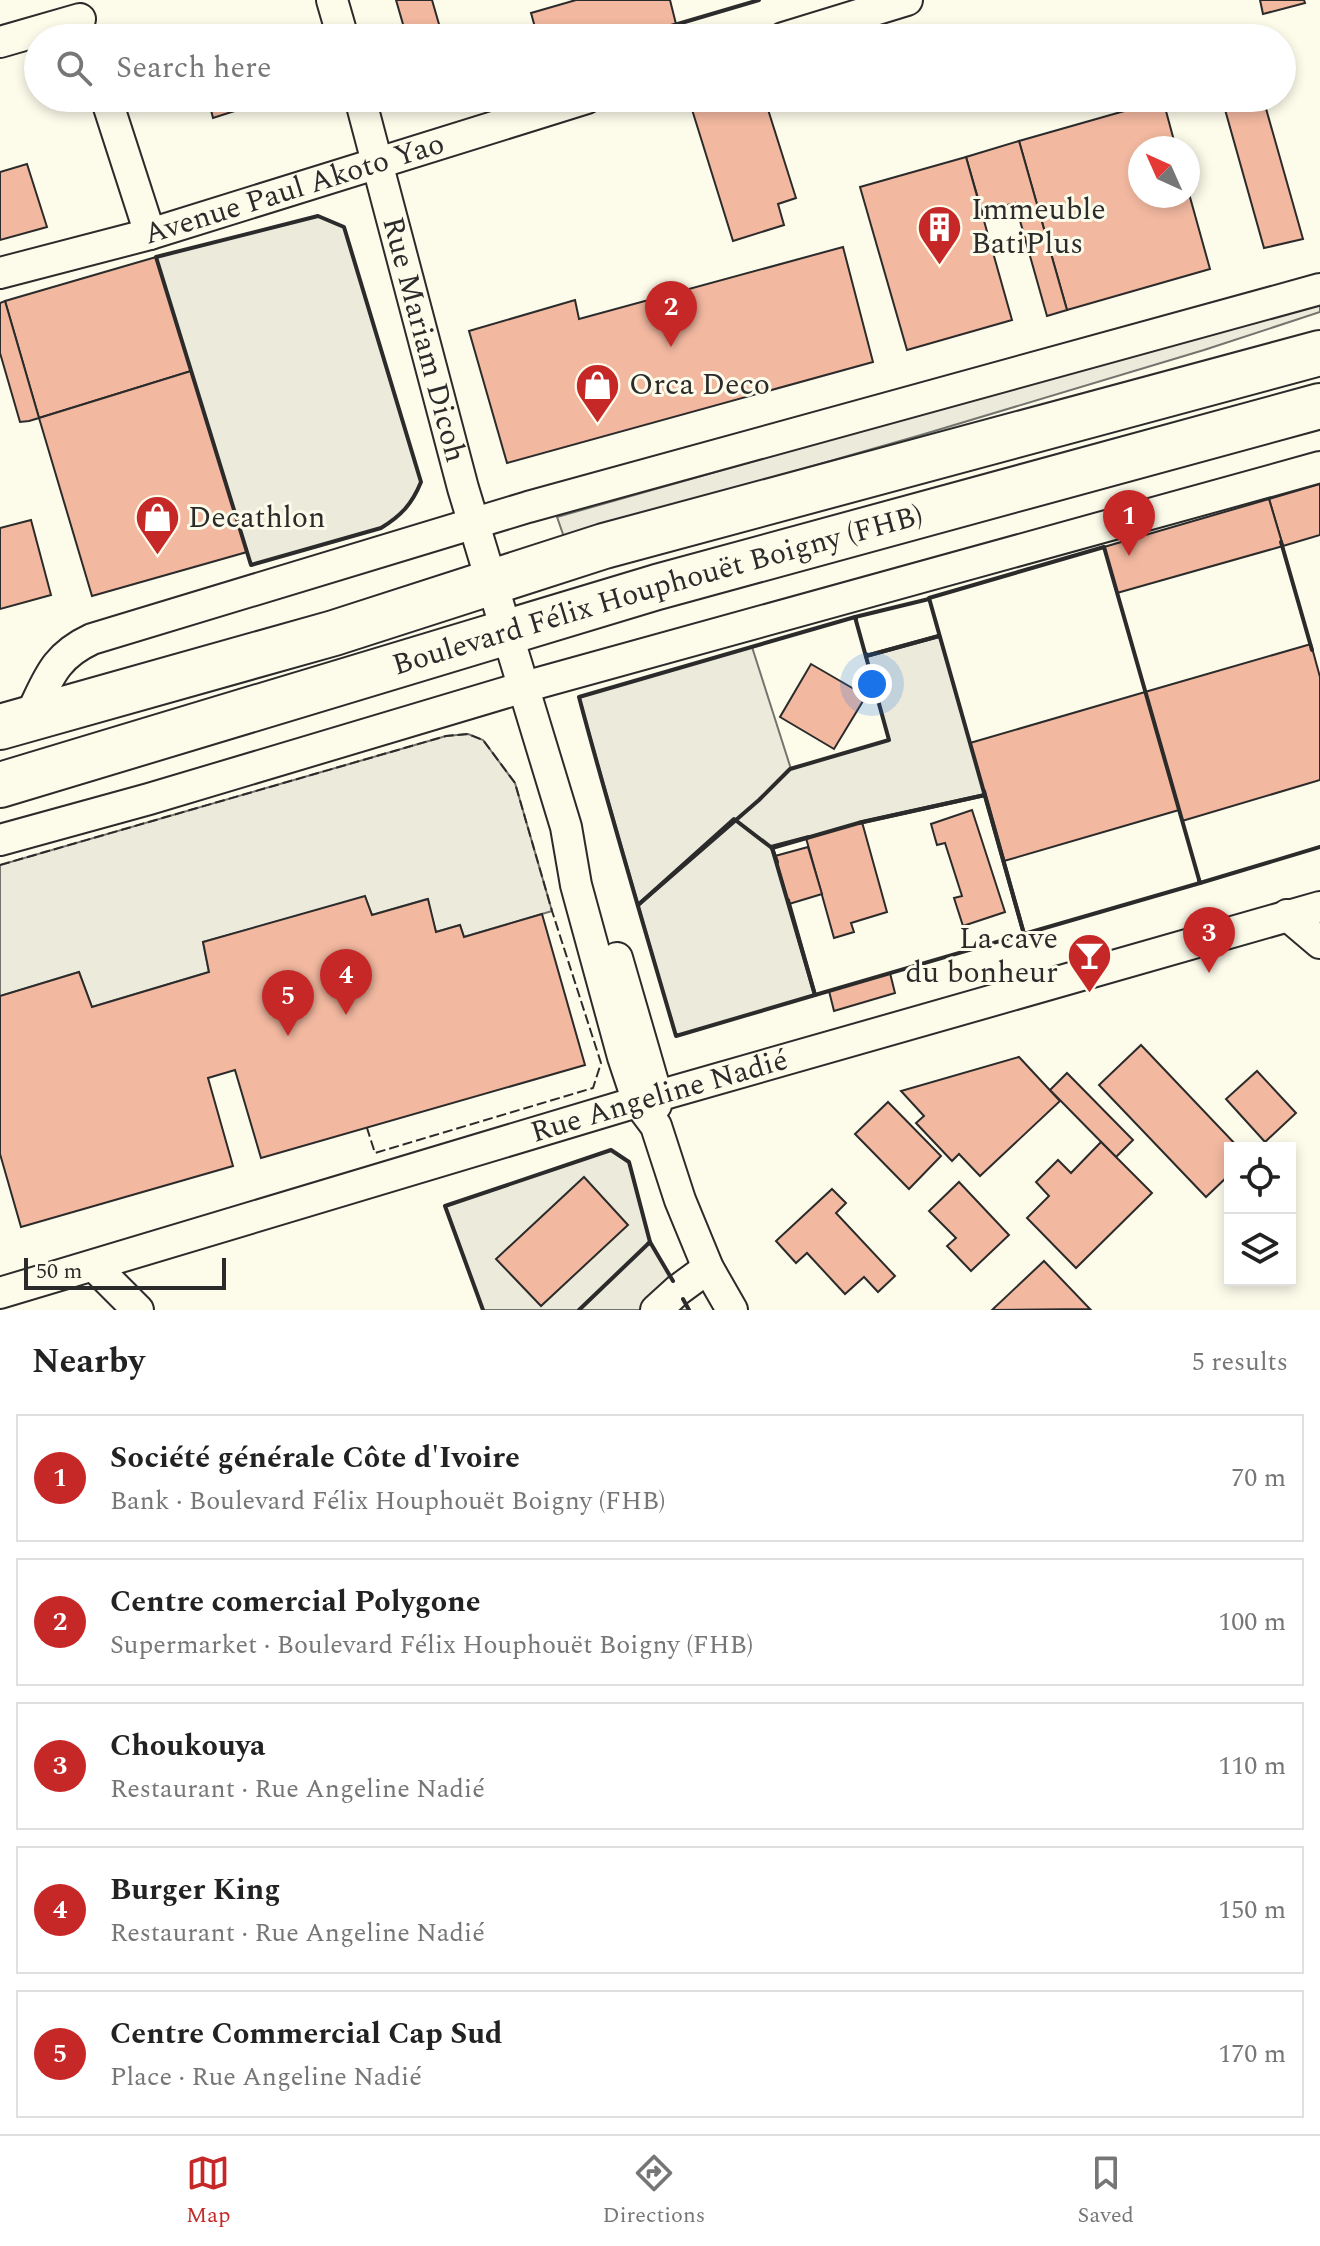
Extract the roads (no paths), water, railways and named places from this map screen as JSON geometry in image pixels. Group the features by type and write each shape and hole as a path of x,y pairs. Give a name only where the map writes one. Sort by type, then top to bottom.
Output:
{"highway":[{"path":"1152,400 1320,337"},
{"name":"Boulevard Félix Houphouët Boigny (FHB)","path":"14,723 334,633 643,535 1320,353"},
{"name":"Boulevard Félix Houphouët Boigny (FHB)","path":"0,785 507,632 888,523 1320,406"}],"street":[{"path":"332,0 339,24"},
{"path":"829,24 907,0"},
{"path":"0,42 24,35"},
{"path":"111,112 150,234"},
{"name":"Rue Mariam Dicoh","path":"364,112 473,523 566,827 576,885 623,1057 650,1108 680,1200 708,1268 732,1310"},
{"name":"Avenue Paul Akoto Yao","path":"0,273 150,234 541,112"},
{"path":"14,723 58,661 73,648 92,639 473,523 1320,289"},
{"path":"0,840 524,687 1320,467"},
{"name":"Rue Angeline Nadié","path":"0,1293 650,1108 1320,907"},
{"path":"1287,915 1320,943"},
{"path":"94,1266 138,1310"},
{"path":"656,1310 708,1268"}],"place":[{"name":"Immeuble BatiPlus","path":"940,266"},
{"name":"Centre comercial Polygone","path":"671,347"},
{"name":"Orca Deco","path":"598,424"},
{"name":"Société générale Côte d'Ivoire","path":"1129,556"},
{"name":"Decathlon","path":"157,557"},
{"name":"Choukouya","path":"1209,973"},
{"name":"La cave du bonheur","path":"1089,995"},
{"name":"Burger King","path":"346,1015"},
{"name":"Centre Commercial Cap Sud","path":"288,1036"}]}
